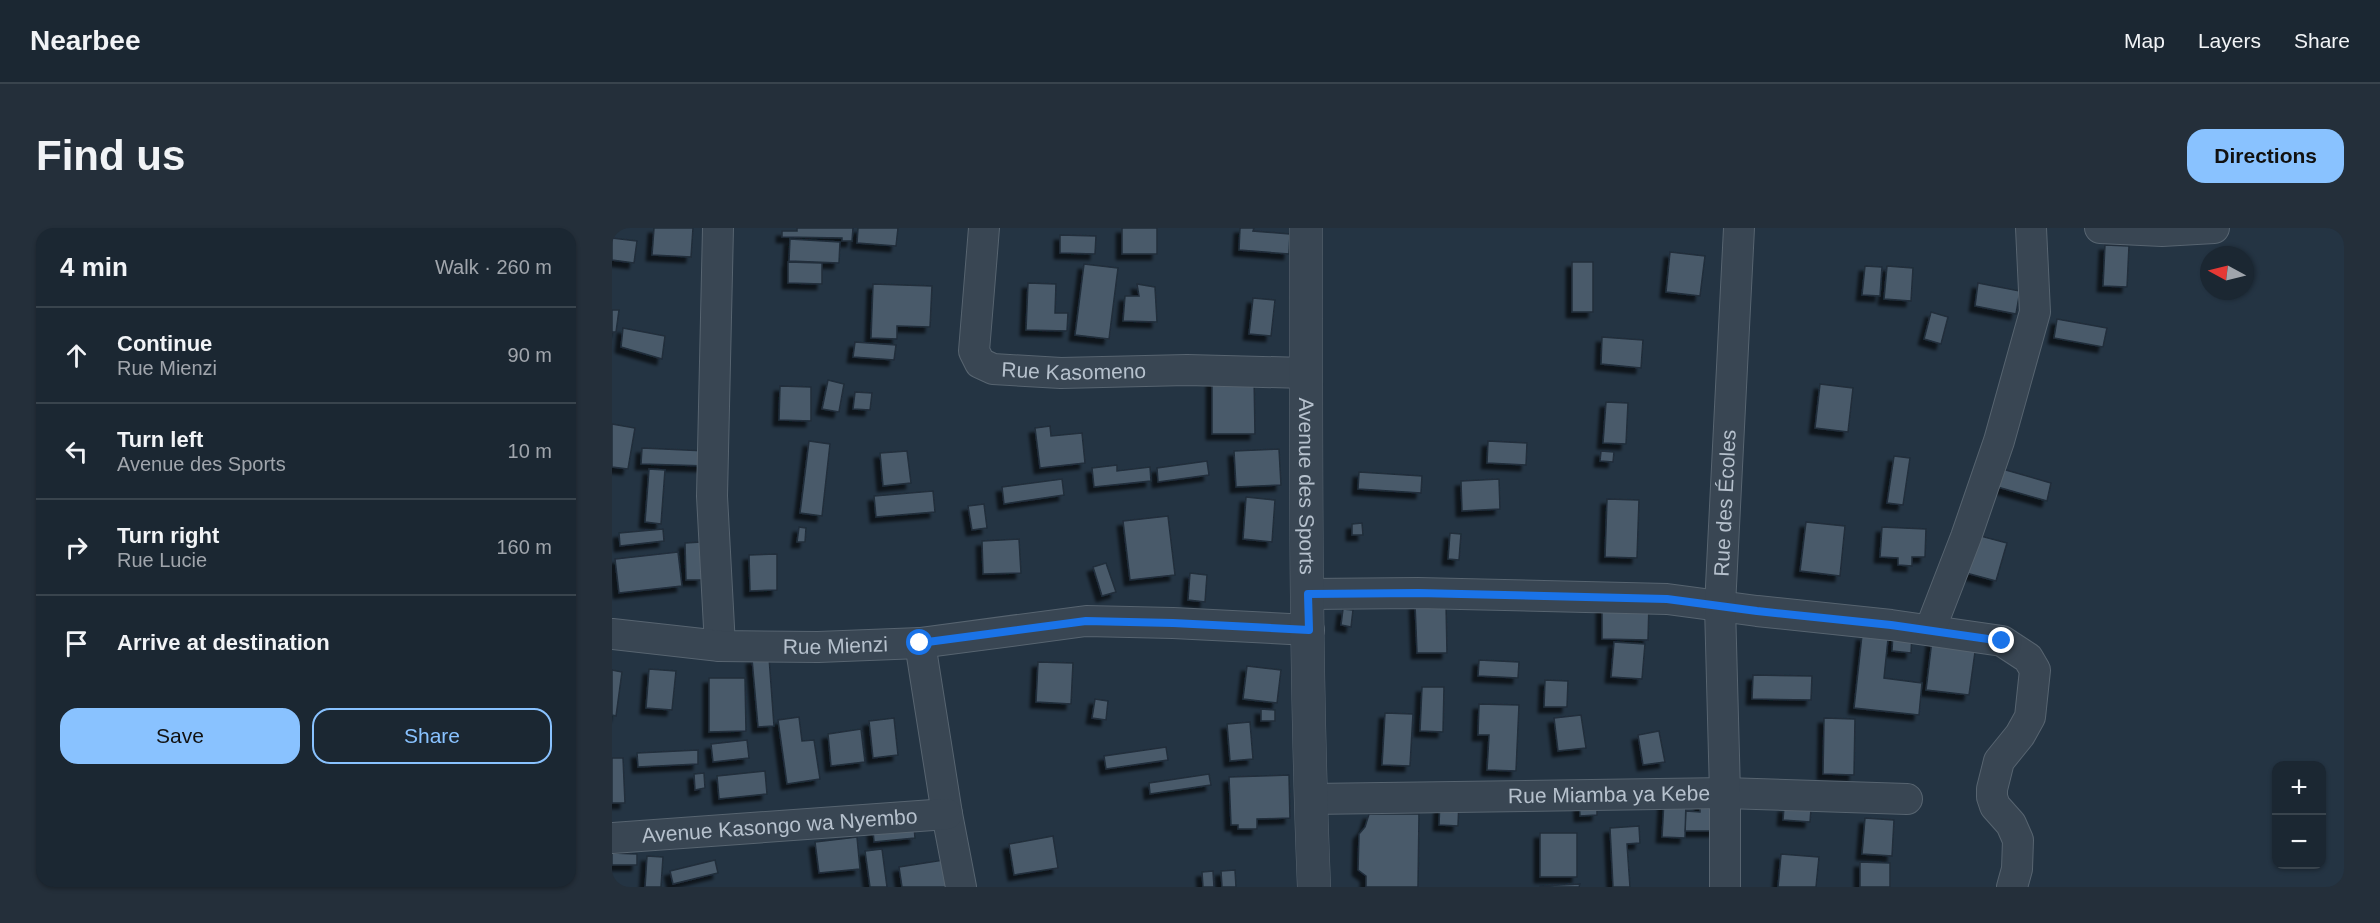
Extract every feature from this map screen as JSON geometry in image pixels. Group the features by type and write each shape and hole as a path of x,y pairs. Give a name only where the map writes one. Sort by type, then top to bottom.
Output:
{"street":[{"path":"718,228 712,496 720,646"},
{"name":"Rue Kasomeno","path":"984,228 974,351 980,363 993,369 1061,373 1187,370 1306,373"},
{"name":"Avenue des Sports","path":"1306,228 1308,594 1314,887"},
{"name":"Rue des Écoles","path":"1725,887 1720,606 1739,228"},
{"path":"1930,630 1966,537 1999,441 2035,312 2031,228"},
{"path":"2100,228 2162,231 2214,228"},
{"path":"1308,594 1553,595 1667,599 1930,630 2002,641 2028,658 2035,670 2030,717 2020,735 1999,761 1992,789 1995,806 2011,824 2018,840 2017,869 2013,887"},
{"name":"Rue Mienzi","path":"612,634 720,646 818,647 920,643 1086,621 1309,630"},
{"path":"920,643 961,887"},
{"name":"Rue Miamba ya Kebe","path":"1311,799 1725,793 1908,799"},
{"name":"Avenue Kasongo wa Nyembo","path":"612,838 947,814"}],"building":[{"path":"654,228 693,228 691,257 652,255"},
{"path":"797,228 853,228 852,241 842,241 842,238 782,237 782,231 797,231"},
{"path":"858,228 898,228 896,246 857,243"},
{"path":"1122,228 1157,228 1157,254 1122,254"},
{"path":"1240,228 1290,234 1289,254 1239,250"},
{"path":"1060,235 1096,236 1095,254 1060,253"},
{"path":"612,238 637,241 634,263 612,260"},
{"path":"790,239 840,242 839,263 789,261"},
{"path":"2105,245 2129,246 2127,287 2103,286"},
{"path":"1670,252 1705,256 1700,296 1666,292"},
{"path":"788,262 822,263 822,284 788,283"},
{"path":"1572,262 1593,262 1593,312 1572,312"},
{"path":"1084,264 1118,268 1109,339 1075,335"},
{"path":"1865,266 1882,267 1880,296 1862,295"},
{"path":"1887,266 1913,268 1911,301 1884,299"},
{"path":"1028,283 1056,284 1055,313 1068,313 1067,331 1026,330"},
{"path":"1978,283 2020,291 2016,314 1975,306"},
{"path":"873,284 932,286 930,327 897,326 897,339 871,338"},
{"path":"1137,284 1155,287 1157,322 1123,321 1125,296 1139,296"},
{"path":"1253,298 1275,300 1271,336 1249,334"},
{"path":"612,310 619,310 616,332 612,332"},
{"path":"1931,312 1948,317 1941,344 1924,339"},
{"path":"2057,319 2107,328 2103,347 2054,338"},
{"path":"623,328 665,336 662,359 621,347"},
{"path":"1602,337 1643,340 1641,368 1601,364"},
{"path":"855,342 896,345 894,360 853,357"},
{"path":"1212,376 1254,376 1255,434 1212,434"},
{"path":"828,380 844,384 839,412 822,409"},
{"path":"1820,384 1853,388 1848,432 1815,428"},
{"path":"780,386 811,387 811,421 779,420"},
{"path":"855,392 872,393 870,410 853,409"},
{"path":"1606,402 1628,403 1626,444 1603,443"},
{"path":"612,424 635,428 628,469 612,467"},
{"path":"1050,426 1051,436 1082,433 1085,463 1040,468 1035,428"},
{"path":"809,441 830,444 822,516 800,513"},
{"path":"1488,441 1527,443 1526,465 1487,463"},
{"path":"642,448 707,451 707,466 641,464"},
{"path":"1279,449 1281,485 1236,487 1234,451"},
{"path":"907,451 911,483 883,486 880,453"},
{"path":"1601,451 1614,452 1613,462 1600,461"},
{"path":"1894,456 1910,458 1903,505 1887,503"},
{"path":"1207,461 1209,475 1158,482 1157,468"},
{"path":"1117,465 1117,471 1150,467 1151,481 1094,487 1092,468"},
{"path":"1999,468 2051,483 2047,501 1994,486"},
{"path":"649,469 665,470 661,524 645,522"},
{"path":"1359,472 1422,476 1421,493 1358,489"},
{"path":"1062,479 1064,495 1004,504 1002,487"},
{"path":"1499,479 1500,509 1462,511 1461,481"},
{"path":"933,491 935,512 876,517 874,496"},
{"path":"1246,497 1275,500 1272,542 1243,539"},
{"path":"1607,499 1639,500 1637,558 1605,557"},
{"path":"984,504 987,528 972,530 968,506"},
{"path":"1168,516 1175,575 1130,580 1123,521"},
{"path":"1806,522 1845,526 1840,576 1800,571"},
{"path":"1362,523 1363,535 1352,535 1352,524"},
{"path":"799,527 806,528 805,542 797,542"},
{"path":"1882,527 1926,529 1925,557 1912,557 1912,566 1898,565 1898,558 1880,557"},
{"path":"663,529 664,541 620,546 619,533"},
{"path":"1450,533 1461,534 1459,560 1448,559"},
{"path":"1977,535 2007,543 1996,581 1966,573"},
{"path":"1019,539 1021,573 983,574 982,541"},
{"path":"701,542 702,580 686,580 685,543"},
{"path":"678,552 682,586 619,593 615,559"},
{"path":"777,554 777,590 750,591 749,555"},
{"path":"1106,563 1116,592 1102,596 1093,567"},
{"path":"1190,573 1207,575 1205,602 1188,600"},
{"path":"1446,603 1447,653 1417,653 1415,604"},
{"path":"1602,603 1649,604 1648,640 1602,639"},
{"path":"1343,609 1353,610 1351,627 1341,625"},
{"path":"1893,633 1912,634 1911,653 1892,651"},
{"path":"1862,635 1888,639 1884,678 1922,683 1919,715 1854,708"},
{"path":"1932,640 1976,645 1969,695 1926,690"},
{"path":"1614,642 1645,644 1642,679 1611,677"},
{"path":"769,657 774,726 758,727 752,659"},
{"path":"1479,660 1519,662 1518,678 1478,676"},
{"path":"1038,662 1073,663 1071,704 1036,702"},
{"path":"1247,666 1281,670 1277,703 1243,699"},
{"path":"649,669 676,671 672,710 646,708"},
{"path":"612,670 622,672 616,716 612,715"},
{"path":"1753,675 1812,676 1811,700 1752,699"},
{"path":"709,678 745,678 746,731 709,732"},
{"path":"1545,680 1568,681 1567,707 1544,707"},
{"path":"1422,687 1444,687 1443,732 1420,731"},
{"path":"1095,699 1108,701 1106,720 1092,718"},
{"path":"1479,704 1519,705 1516,771 1487,770 1489,735 1478,735"},
{"path":"1261,709 1275,710 1275,721 1261,721"},
{"path":"1385,713 1413,714 1410,766 1382,765"},
{"path":"1581,715 1586,748 1558,751 1554,718"},
{"path":"799,717 802,741 814,740 820,779 787,784 778,720"},
{"path":"894,718 898,755 873,758 869,721"},
{"path":"1824,718 1855,719 1854,775 1823,774"},
{"path":"1250,722 1253,759 1230,761 1227,724"},
{"path":"861,729 865,762 831,766 828,734"},
{"path":"1659,731 1665,762 1643,765 1638,735"},
{"path":"747,740 749,758 713,762 711,744"},
{"path":"1166,747 1168,760 1106,769 1104,756"},
{"path":"698,750 698,764 638,767 637,753"},
{"path":"612,758 623,758 625,803 612,803"},
{"path":"765,771 767,794 719,799 717,776"},
{"path":"704,773 705,788 695,790 694,774"},
{"path":"1209,774 1211,785 1150,794 1149,783"},
{"path":"1289,775 1290,818 1257,819 1257,829 1238,829 1238,825 1231,825 1229,777"},
{"path":"1700,798 1716,798 1715,831 1685,831 1686,811 1700,812"},
{"path":"1579,799 1597,799 1597,815 1580,816"},
{"path":"1664,800 1686,801 1685,838 1662,837"},
{"path":"1440,801 1459,801 1458,826 1439,825"},
{"path":"1784,807 1811,809 1810,822 1783,820"},
{"path":"1369,814 1419,814 1418,887 1366,887 1366,876 1358,870 1359,834 1365,827"},
{"path":"1865,818 1894,820 1892,856 1862,854"},
{"path":"914,826 915,838 874,842 873,830"},
{"path":"1639,826 1640,843 1627,844 1630,887 1613,887 1610,828"},
{"path":"1540,833 1577,833 1577,877 1540,877"},
{"path":"1053,836 1058,868 1014,875 1009,844"},
{"path":"857,837 860,869 819,873 815,842"},
{"path":"882,849 887,887 870,887 865,851"},
{"path":"612,853 637,854 637,865 612,865"},
{"path":"1781,854 1819,857 1816,887 1778,887"},
{"path":"647,856 663,857 661,887 645,887"},
{"path":"950,859 955,887 902,887 899,867"},
{"path":"715,860 718,873 673,884 670,871"},
{"path":"1860,862 1890,863 1890,887 1860,887"},
{"path":"1235,870 1236,887 1222,887 1221,871"},
{"path":"1213,871 1214,887 1203,887 1202,872"},
{"path":"1580,884 1579,887 1540,887 1540,886"}],"route":[{"path":"920,643 1086,621 1309,630 1308,594 1418,593 1667,599 1891,625 2002,641"}]}
